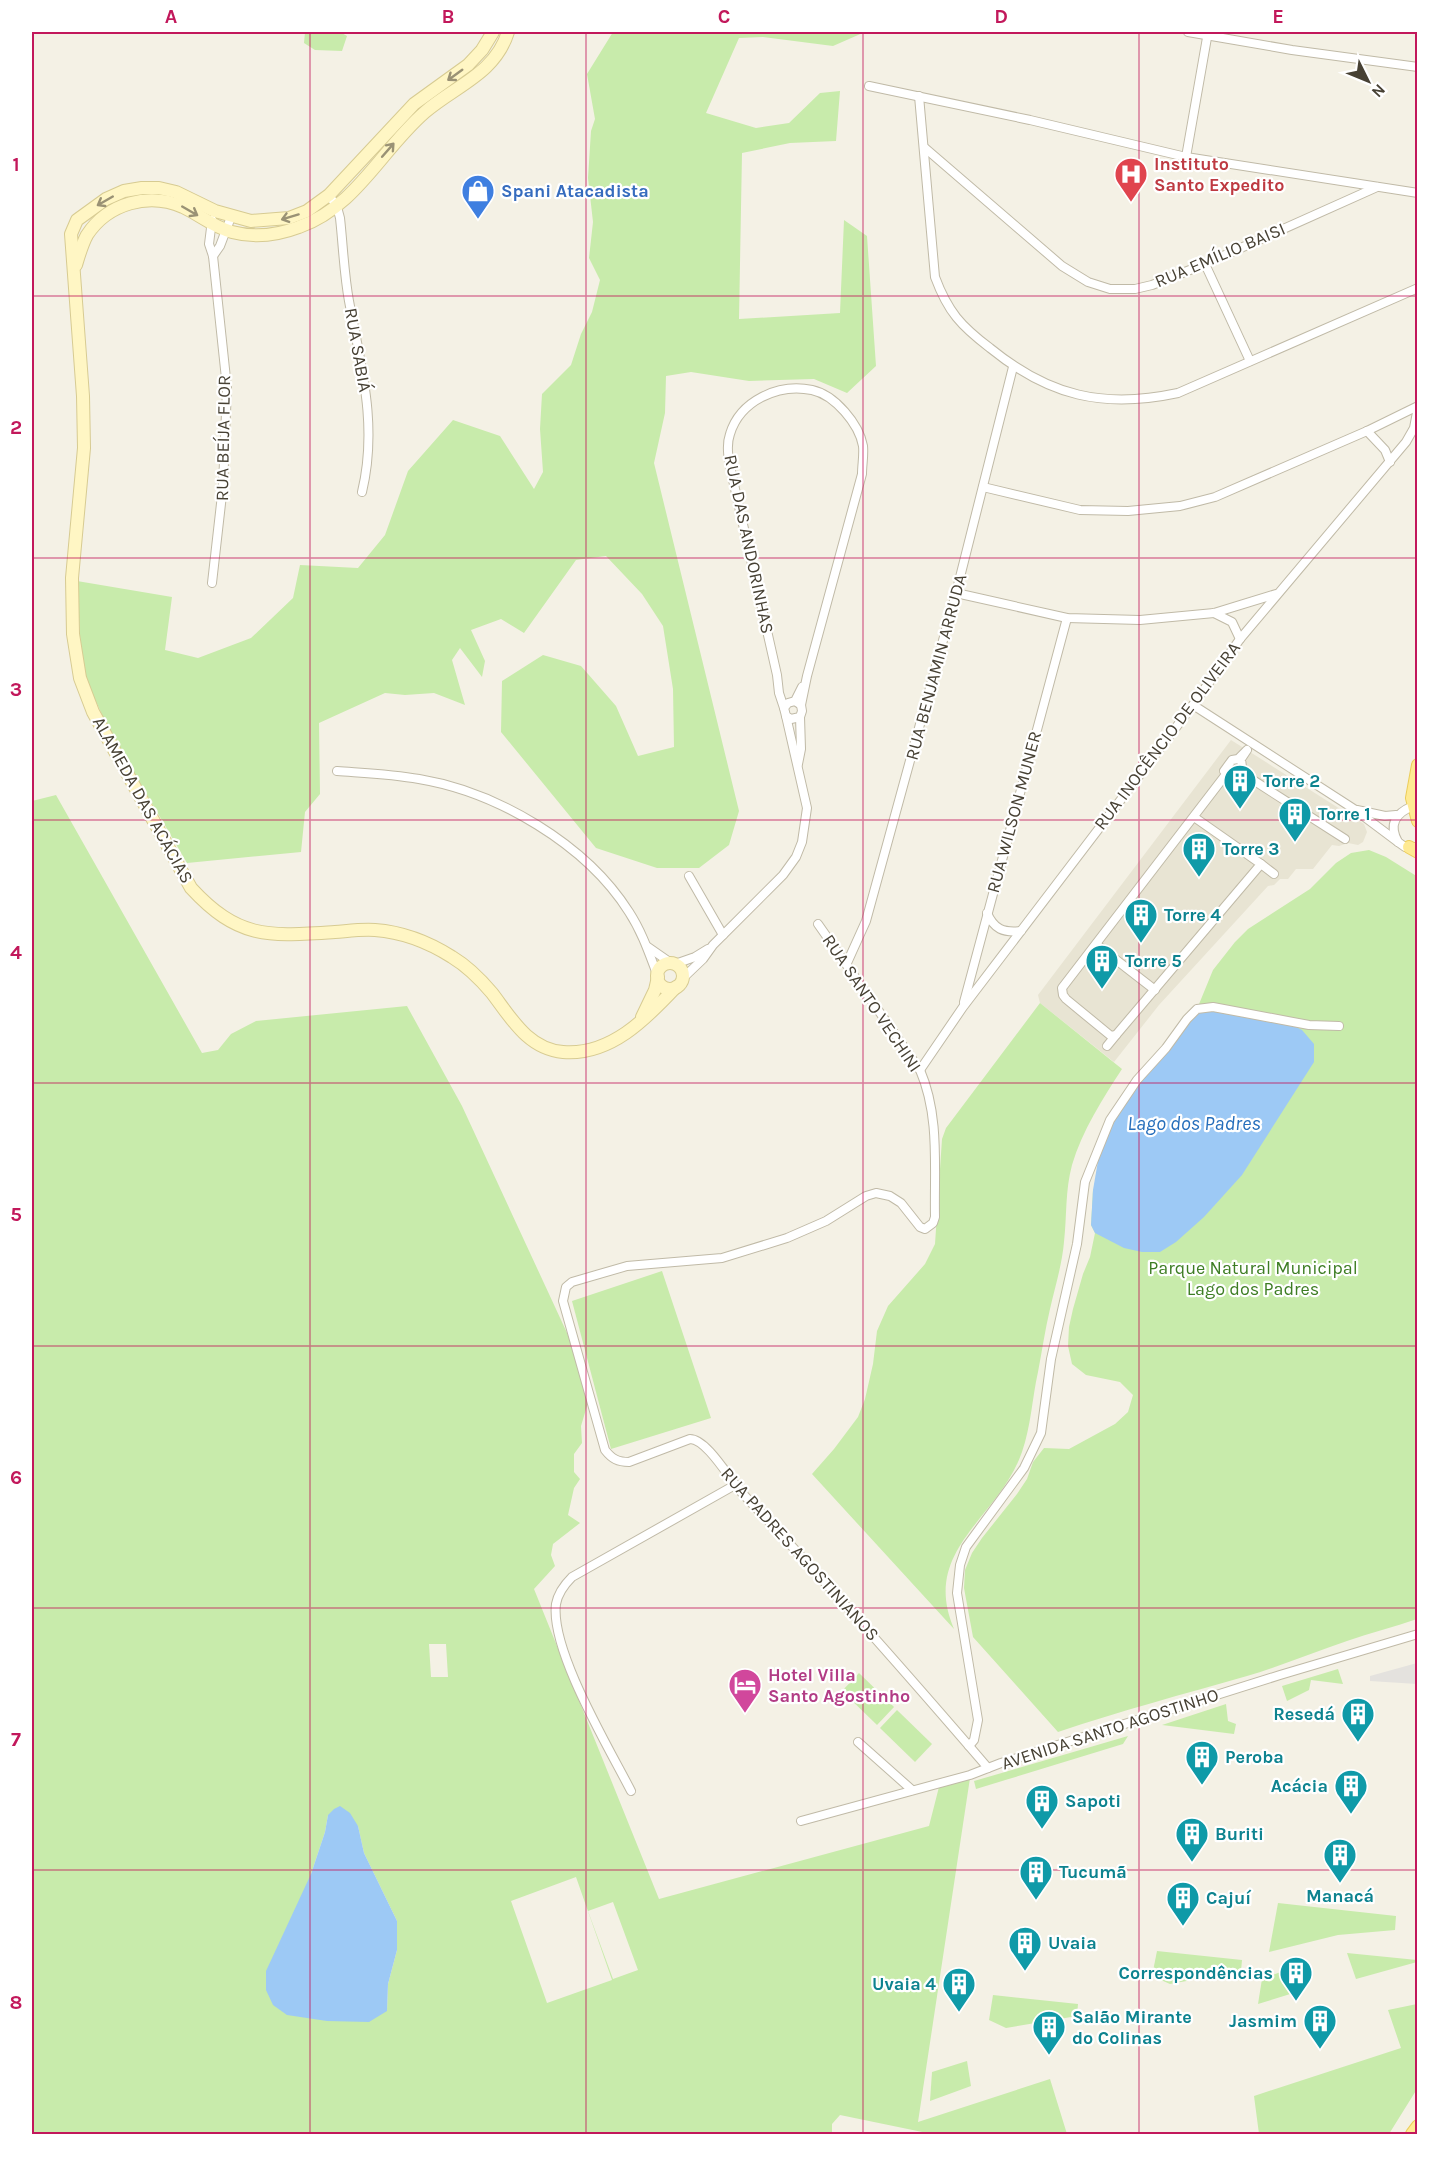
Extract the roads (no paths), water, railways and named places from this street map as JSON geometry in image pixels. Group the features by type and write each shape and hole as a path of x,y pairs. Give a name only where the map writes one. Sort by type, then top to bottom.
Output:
{"main road":[{"path":"1418,765 1412,789 1418,821"},
{"path":"1412,2134 1418,2126"}],"street":[{"path":"492,32 482,50 468,65 414,104 329,195 307,211 289,218 251,221 215,211 176,192 159,188 142,188 124,191 105,200 77,220 71,234 85,239 102,218 135,201 167,201 184,207 210,224 252,235 276,234 315,221 337,207 426,111 489,66 508,32"},
{"path":"1188,32 1208,33 1292,50 1418,67"},
{"path":"1186,157 1208,33"},
{"path":"869,86 1186,157 1418,193"},
{"path":"920,96 935,278 942,296 950,311 968,330 1013,367 1038,382 1069,393 1107,400 1148,400 1178,393 1418,288"},
{"name":"RUA EMÍLIO BAISI","path":"925,148 1062,266 1088,282 1110,290 1135,289 1152,285 1205,264 1378,187"},
{"path":"329,195 337,207"},
{"name":"RUA SABIÁ","path":"337,207 370,429 368,467 362,492"},
{"path":"210,224 215,211"},
{"path":"213,256 231,217"},
{"name":"RUA BEÍJA FLOR","path":"210,224 209,244 213,256 227,388 224,486 212,583"},
{"name":"ALAMEDA DAS ACÁCIAS","path":"71,234 83,396 83,457 72,578 73,634 80,678 93,712 191,888 207,905 247,929 272,934 375,930 399,934 430,945 470,970 491,992 512,1022 528,1037 544,1047 560,1052 579,1053 597,1049 616,1040 655,1010 679,983"},
{"name":"ALAMEDA DAS ACÁCIAS","path":"74,272 85,239"},
{"path":"1205,264 1250,361"},
{"name":"RUA BENJAMIN ARRUDA","path":"847,963 866,921 956,593 1013,367"},
{"name":"RUA DAS ANDORINHAS","path":"673,963 695,957 713,945 783,875 796,857 802,842 807,808 798,764 791,706 807,676 862,474 863,447 856,428 844,411 829,399 813,390 789,389 769,394 749,404 737,417 729,436 728,458 777,675 779,693 791,706 802,711 800,717 801,749 798,764"},
{"path":"984,487 1080,510 1128,511 1180,506 1215,497 1418,407"},
{"name":"RUA INOCÊNCIO DE OLIVEIRA","path":"920,1070 963,1007 1193,705 1240,639 1406,442 1413,428 1418,407"},
{"path":"1367,430 1385,450 1390,462"},
{"path":"956,593 1067,618 1140,620 1214,613 1277,594"},
{"path":"1214,613 1232,622 1240,639"},
{"name":"RUA WILSON MUNER","path":"963,1007 1067,618"},
{"path":"1193,705 1250,746 1354,809 1411,847"},
{"path":"791,706 791,719 800,717"},
{"path":"1250,746 1241,759 1242,766 1239,771 1232,776 1227,773 1224,770 1231,761 1238,759 1250,746"},
{"path":"337,771 419,779 459,789 512,810 550,833 587,863 629,912 648,946 664,987 679,983 681,969 648,946"},
{"path":"1239,771 1345,839"},
{"path":"1116,1035 1111,1036 1066,999 1062,988 1227,773"},
{"path":"1354,809 1384,816 1396,815 1415,806"},
{"path":"1396,815 1393,831 1411,847"},
{"path":"1194,817 1274,874"},
{"path":"1107,1046 1261,864"},
{"path":"689,876 723,935"},
{"path":"987,912 991,923 1000,929 1010,932 1021,930"},
{"name":"RUA SANTO VECHINI","path":"641,1458 620,1462 605,1450 563,1301 566,1287 572,1282 627,1266 722,1258 788,1238 826,1221 866,1196 876,1193 890,1196 901,1203 920,1227 929,1227 935,1217 934,1132 929,1090 920,1070 818,924"},
{"name":"RUA DAS ANDORINHAS","path":"679,983 704,959 713,945"},
{"path":"1097,945 1155,990"},
{"path":"640,1021 656,990 662,966 673,963"},
{"path":"969,1746 974,1740 978,1720 972,1695 957,1593 960,1565 966,1547 1024,1468 1041,1433 1051,1359 1077,1244 1085,1182 1110,1120 1137,1080 1197,1009 1213,1007 1309,1025 1339,1026"},
{"name":"RUA PADRES AGOSTINIANOS","path":"641,1458 690,1439 695,1439 705,1445 735,1485 809,1563 988,1768"},
{"path":"631,1791 575,1682 555,1617 556,1601 563,1586 572,1577 735,1485"},
{"name":"AVENIDA SANTO AGOSTINHO","path":"801,1821 970,1775 1280,1675 1418,1634"},
{"path":"858,1742 912,1790"}],"water":[{"name":"Lago dos Padres","path":"1213,1007 1286,1022 1302,1030 1314,1044 1314,1062 1242,1175 1204,1217 1176,1242 1160,1252 1142,1252 1124,1248 1095,1233 1091,1225 1093,1190 1099,1155 1112,1120 1122,1104 1197,1009"},
{"path":"340,1806 350,1813 358,1826 364,1853 397,1921 397,1950 388,1984 387,2011 369,2022 327,2021 287,2015 273,2005 266,1990 266,1971 311,1874 325,1832 328,1815"}],"place":[{"name":"Instituto Santo Expedito","path":"1131,203"},
{"name":"Spani Atacadista","path":"478,220"},
{"name":"Torre 2","path":"1240,810"},
{"name":"Torre 1","path":"1295,843"},
{"name":"Torre 3","path":"1199,878"},
{"name":"Torre 4","path":"1141,944"},
{"name":"Torre 5","path":"1102,990"},
{"name":"Hotel Villa Santo Agostinho","path":"745,1714"},
{"name":"Resedá","path":"1358,1743"},
{"name":"Peroba","path":"1202,1786"},
{"name":"Acácia","path":"1351,1815"},
{"name":"Sapoti","path":"1042,1830"},
{"name":"Buriti","path":"1192,1863"},
{"name":"Manacá","path":"1340,1884"},
{"name":"Tucumã","path":"1036,1901"},
{"name":"Cajuí","path":"1183,1927"},
{"name":"Uvaia","path":"1025,1972"},
{"name":"Correspondências","path":"1296,2002"},
{"name":"Uvaia 4","path":"959,2013"},
{"name":"Jasmim","path":"1320,2050"},
{"name":"Salão Mirante do Colinas","path":"1049,2056"}],"park label":[{"name":"Parque Natural Municipal Lago dos Padres","path":"1253,1278"}]}
